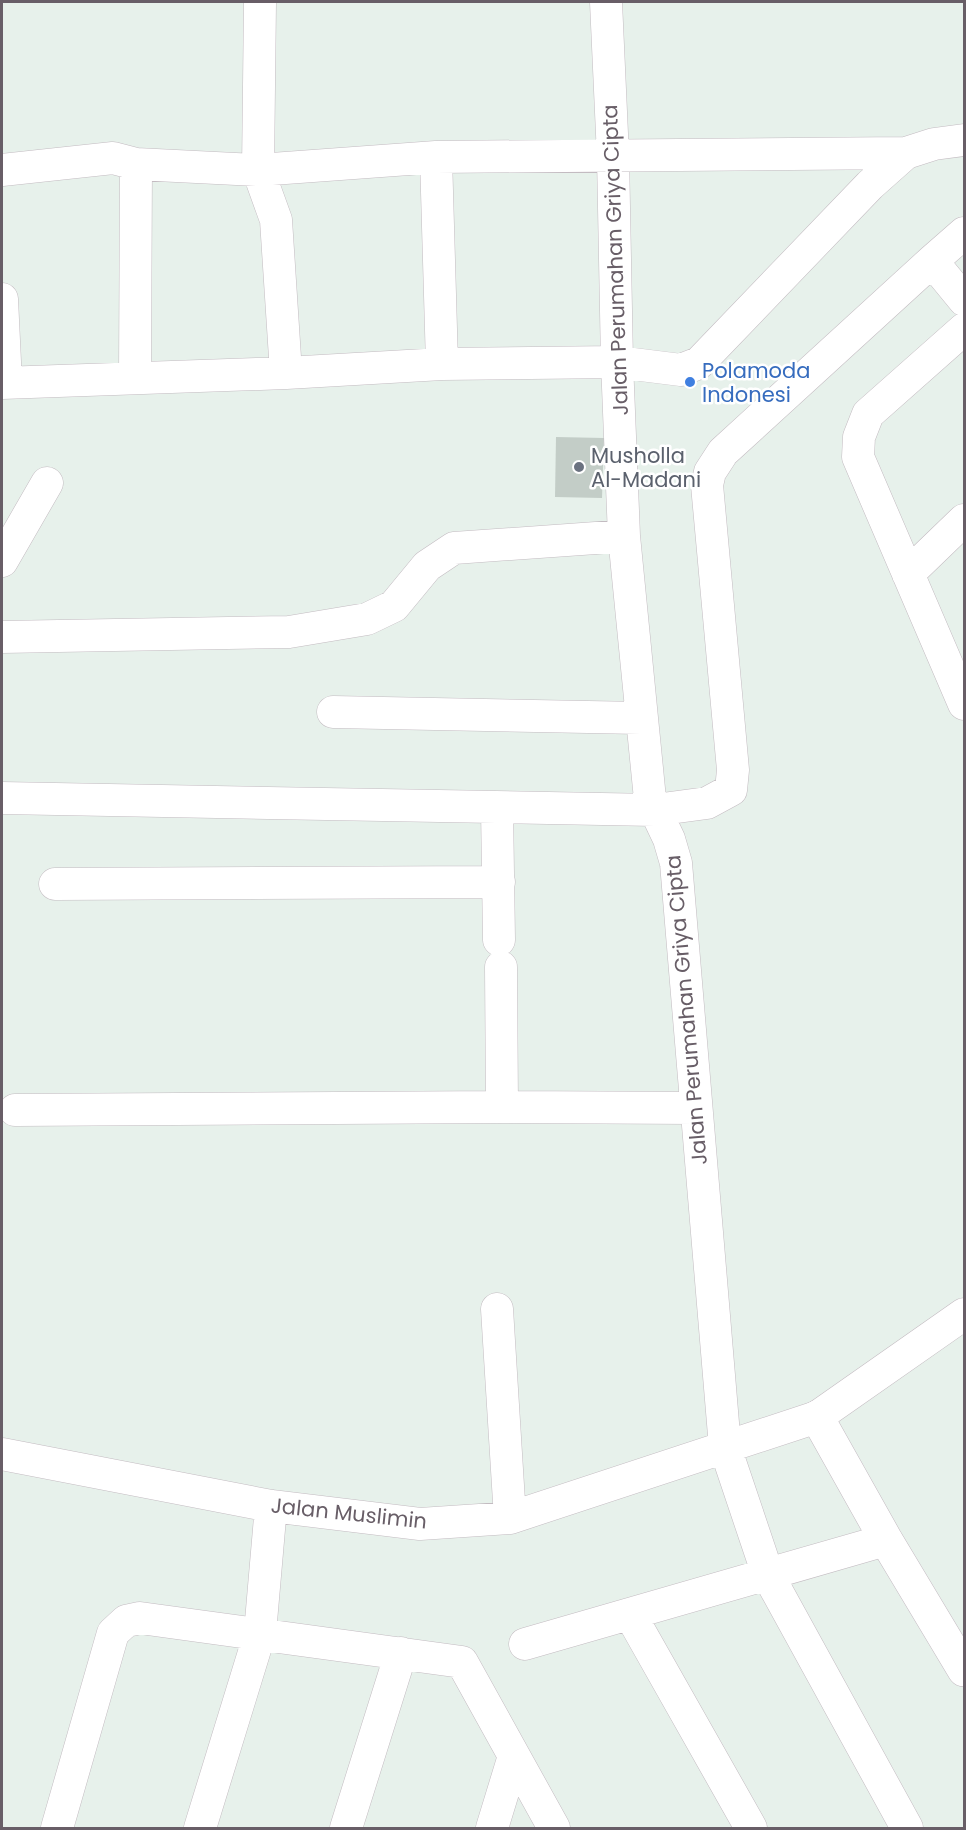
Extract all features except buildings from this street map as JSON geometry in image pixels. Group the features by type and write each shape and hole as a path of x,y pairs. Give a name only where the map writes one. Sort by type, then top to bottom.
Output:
{"street":[{"path":"260,2 258,170 276,220 286,373"},
{"name":"Jalan Perumahan Griya Cipta","path":"606,2 613,156 617,362 624,536 651,799 669,839 676,863 725,1447 768,1575 907,1828"},
{"path":"2,170 113,158 136,164 258,170 436,157 906,153 934,144 964,140"},
{"path":"2,298 4,383 286,373 442,363 617,362 681,370 699,363 870,185 906,153"},
{"path":"436,157 442,363"},
{"path":"135,378 136,164"},
{"path":"2,798 655,810 707,803 731,790 707,485 710,472 723,453 964,233"},
{"path":"932,261 964,300"},
{"path":"964,328 868,414 859,437 858,457 964,704"},
{"path":"2,561 47,483"},
{"path":"908,574 964,520"},
{"path":"2,637 289,632 367,619 394,606 427,566 454,548 624,536"},
{"path":"333,712 641,718"},
{"path":"497,808 502,1107"},
{"path":"55,884 499,882"},
{"path":"15,1110 696,1108"},
{"path":"498,1309 510,1518"},
{"name":"Jalan Muslimin","path":"2,1454 271,1506 420,1524 510,1518 817,1418 964,1314"},
{"path":"817,1418 886,1540 964,1670"},
{"path":"200,1828 260,1634 271,1506"},
{"path":"525,1644 886,1540"},
{"path":"630,1614 751,1828"},
{"path":"57,1828 113,1633 126,1621 140,1618 462,1662 554,1828"},
{"path":"345,1828 401,1653"},
{"path":"492,1828 514,1756"}],"place":[{"name":"Polamoda Indonesi","path":"690,382"},
{"name":"Musholla Al-Madani","path":"579,467"}]}
